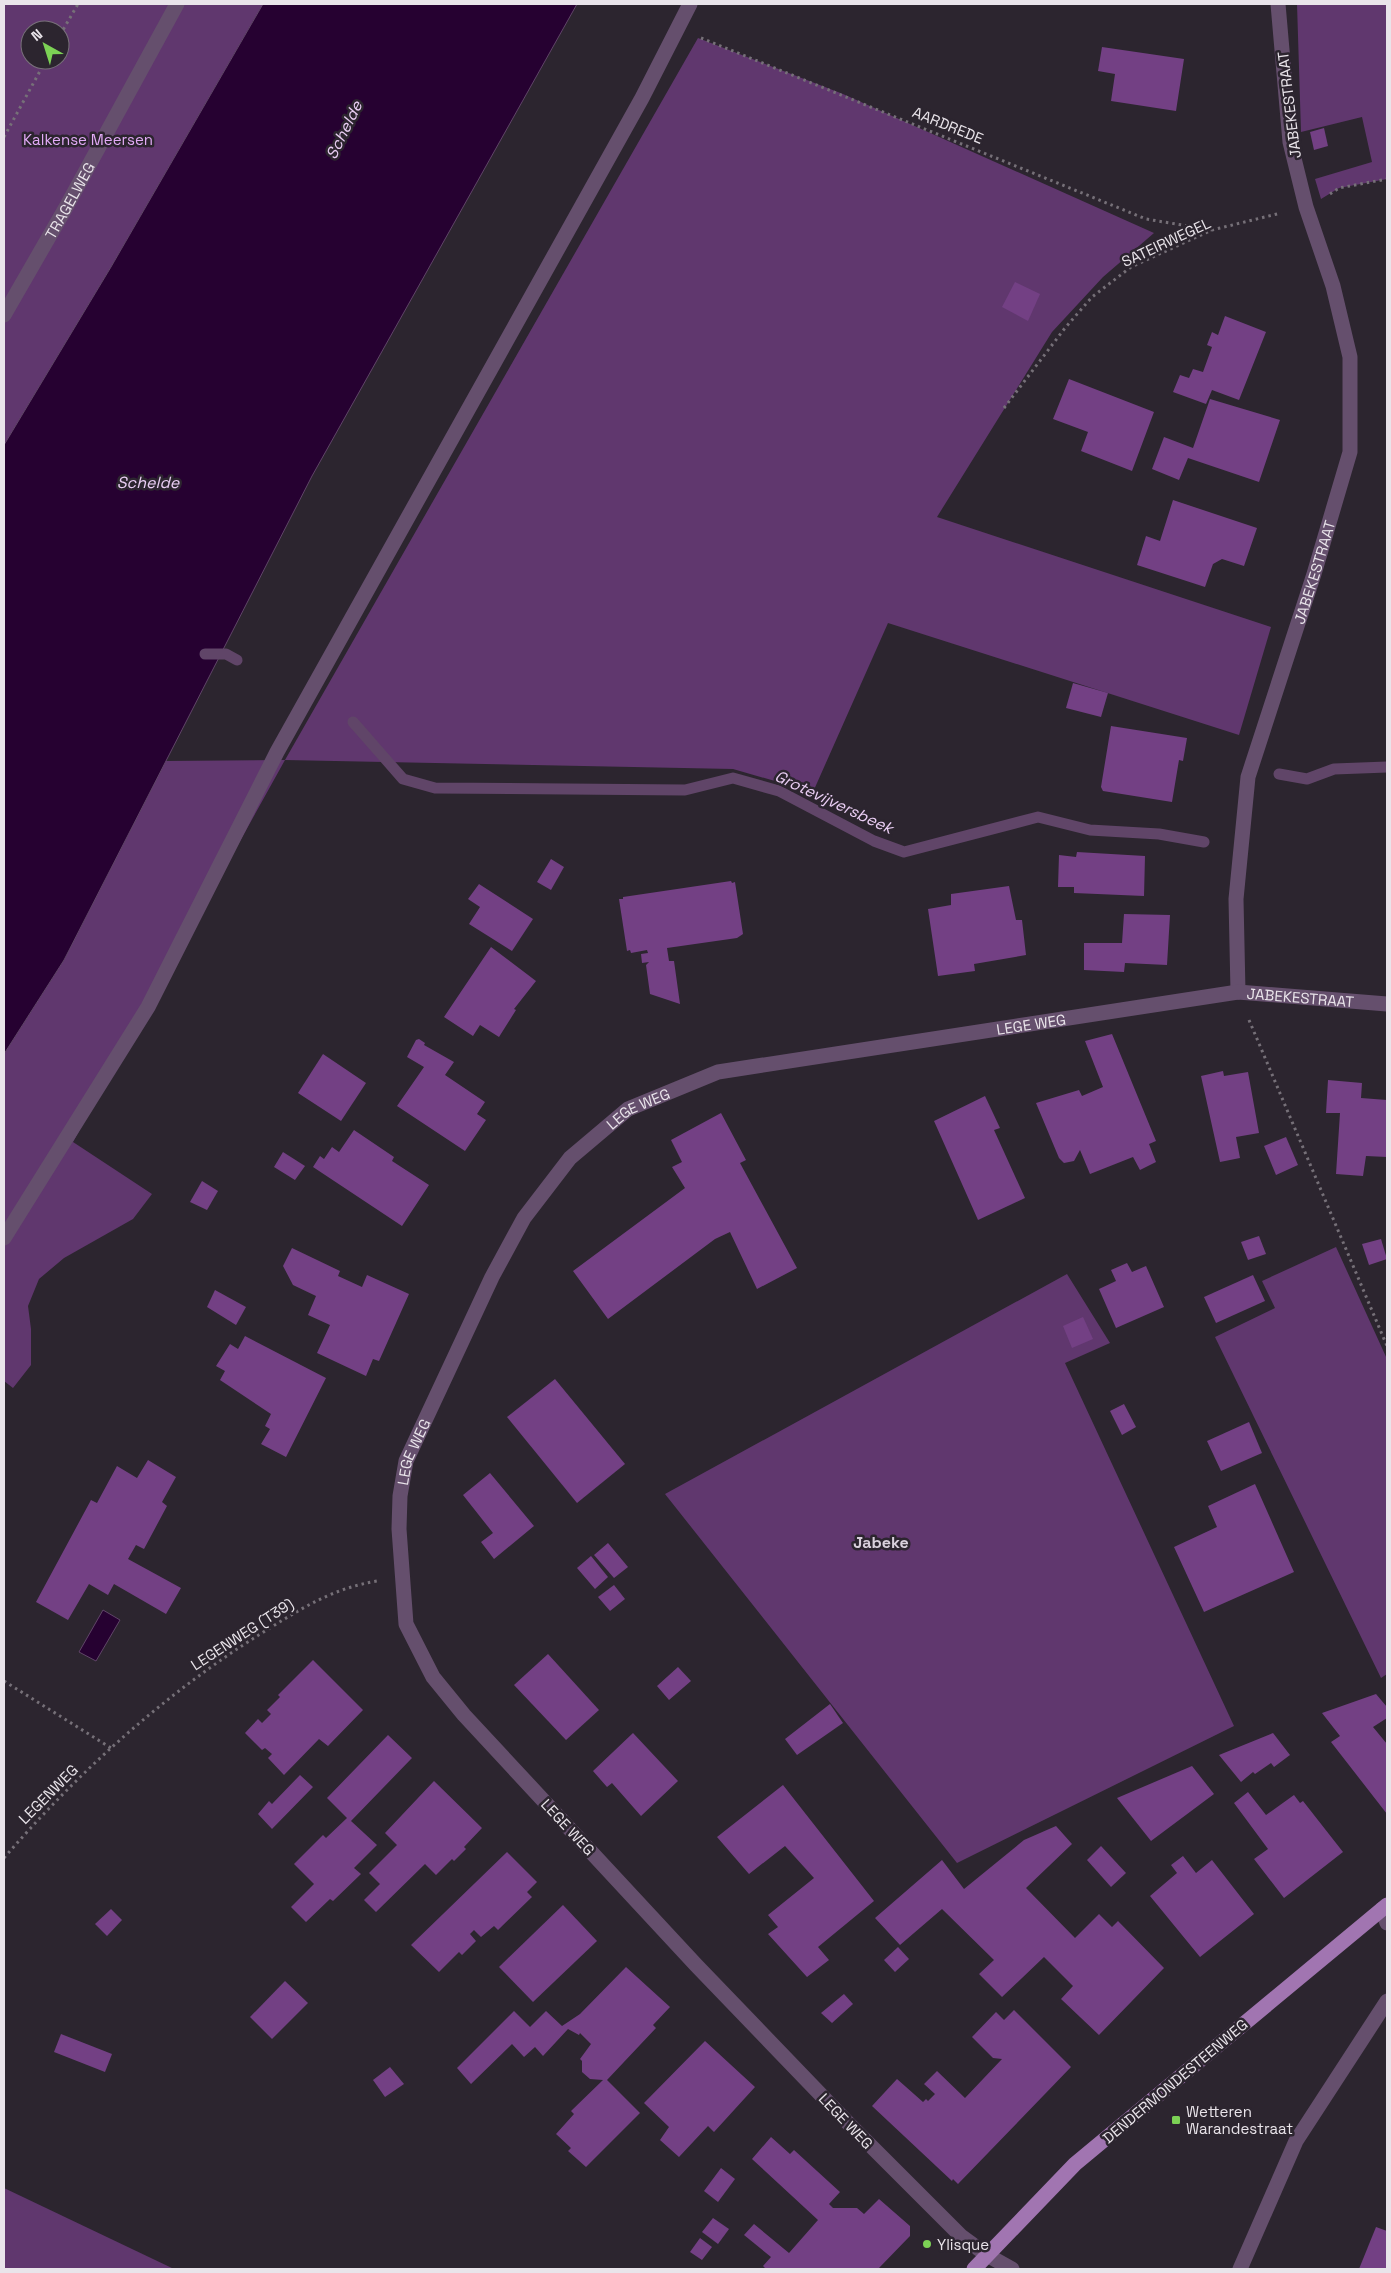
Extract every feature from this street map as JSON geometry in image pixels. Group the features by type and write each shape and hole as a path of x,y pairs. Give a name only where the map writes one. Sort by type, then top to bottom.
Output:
{"main road":[{"name":"DENDERMONDESTEENWEG","path":"974,2269 1075,2164 1385,1913"}],"street":[{"name":"TRAGELWEG","path":"4,315 65,209 177,4"},
{"path":"4,1238 148,1008 277,752 678,29 690,4"},
{"name":"JABEKESTRAAT","path":"1278,4 1290,142 1306,207 1333,286 1350,357 1350,452 1314,574 1248,777 1236,899 1238,992 1387,1004"},
{"name":"LEGE WEG","path":"1012,2269 987,2255 961,2236 842,2118 464,1715 433,1677 406,1624 404,1576 399,1529 400,1496 406,1461 492,1276 524,1218 570,1158 628,1109 718,1072 1238,992"},
{"path":"1240,2269 1296,2141 1387,2001"}],"path":[{"path":"69,20 78,4"},
{"name":"AARDREDE","path":"678,29 1146,219 1212,230"},
{"path":"4,137 41,70"},
{"name":"SATEIRWEGEL","path":"1004,408 1066,328 1092,298 1132,267 1212,230 1306,207 1339,188 1387,179"},
{"path":"1238,992 1387,1346"},
{"name":"LEGENWEG (T39)","path":"111,1748 201,1673 299,1610 338,1590 404,1576"},
{"path":"4,1681 111,1748"},
{"name":"LEGENWEG","path":"4,1858 28,1831 111,1748"}],"green space":[{"name":"Kalkense Meersen","path":"4,4 263,4 111,267 4,445"},
{"path":"1297,4 1387,4 1387,179 1339,188 1321,199 1315,179 1372,162 1362,117 1301,132"},
{"path":"698,38 843,94 1154,233 1103,277 1052,332 937,517 1271,627 1239,735 888,623 813,792 733,769 285,760"},
{"path":"285,760 73,1142 152,1194 133,1219 64,1258 39,1279 28,1306 31,1329 31,1365 13,1388 4,1381 4,1054 64,960 165,761"},
{"path":"1336,1247 1387,1359 1387,1674 1381,1678 1215,1337 1275,1308 1262,1281"},
{"path":"1067,1274 1110,1343 1065,1363 1234,1726 957,1863 665,1494"},
{"path":"4,2188 174,2269 4,2269"}],"water":[{"name":"Schelde","path":"263,4 577,4 312,476 64,960 4,1054 4,445 111,267"},
{"path":"103,1610 120,1620 96,1661 79,1652"}],"building":[{"path":"1102,47 1184,59 1176,111 1111,101 1115,74 1098,71"},
{"path":"1324,128 1328,146 1314,150 1310,132"},
{"path":"1015,282 1040,294 1028,321 1002,307"},
{"path":"1225,316 1266,332 1239,400 1212,390 1206,404 1173,392 1180,375 1189,378 1193,369 1203,372 1212,347 1207,345 1212,332 1218,335"},
{"path":"1069,379 1154,412 1132,471 1081,451 1088,432 1053,419"},
{"path":"1210,399 1280,420 1259,482 1188,458 1179,480 1152,469 1164,437 1193,448"},
{"path":"1173,500 1257,528 1244,566 1222,559 1213,564 1205,587 1137,565 1146,536 1160,541"},
{"path":"1073,683 1108,693 1101,717 1066,708"},
{"path":"1111,726 1187,738 1183,761 1179,760 1172,802 1103,791 1101,787"},
{"path":"1077,852 1145,856 1144,896 1074,893 1074,887 1058,887 1059,855 1076,857"},
{"path":"551,859 564,867 551,890 537,882"},
{"path":"731,881 732,883 735,882 743,934 737,938 667,948 669,961 674,961 680,1004 650,994 646,965 649,962 642,963 641,954 648,953 647,950 631,953 630,950 627,951 619,899"},
{"path":"479,884 533,919 512,951 469,924 480,907 468,899"},
{"path":"1009,886 1016,920 1022,920 1026,955 974,964 975,971 938,976 928,909 951,905 951,894"},
{"path":"1124,914 1170,915 1167,965 1125,963 1124,972 1084,970 1084,943 1122,943"},
{"path":"491,947 536,981 514,1009 516,1010 499,1037 480,1025 473,1036 444,1017"},
{"path":"1112,1034 1156,1141 1149,1144 1156,1162 1140,1170 1133,1157 1090,1174 1080,1150 1074,1161 1064,1163 1059,1158 1036,1103 1079,1090 1082,1096 1103,1087 1085,1041"},
{"path":"419,1039 425,1043 424,1045 454,1062 445,1075 485,1102 477,1114 486,1120 465,1151 397,1106 424,1067 407,1057 416,1040"},
{"path":"323,1054 366,1083 341,1121 298,1093"},
{"path":"1223,1071 1224,1076 1248,1072 1259,1133 1236,1137 1240,1158 1220,1162 1201,1076"},
{"path":"1328,1080 1362,1083 1361,1098 1387,1100 1387,1157 1366,1156 1363,1176 1336,1174 1340,1113 1326,1113"},
{"path":"985,1096 1000,1128 994,1130 1025,1198 978,1220 934,1121"},
{"path":"721,1113 746,1160 740,1163 797,1268 757,1289 730,1232 715,1239 608,1319 573,1271 685,1188 672,1167 682,1162 671,1140"},
{"path":"354,1130 394,1157 392,1161 429,1185 402,1226 313,1167 320,1156 324,1159 332,1147 339,1152"},
{"path":"1286,1137 1298,1165 1276,1175 1264,1146"},
{"path":"283,1152 305,1166 295,1180 274,1167"},
{"path":"202,1181 218,1191 207,1210 190,1202"},
{"path":"1259,1236 1266,1254 1248,1260 1241,1242"},
{"path":"1381,1239 1387,1259 1369,1265 1362,1244"},
{"path":"292,1248 340,1271 338,1276 362,1287 367,1275 409,1294 379,1361 373,1359 366,1376 317,1353 330,1325 308,1315 316,1296 293,1285 283,1266"},
{"path":"1127,1263 1132,1272 1146,1266 1164,1307 1116,1328 1099,1289 1116,1281 1111,1270"},
{"path":"1253,1275 1265,1301 1216,1323 1204,1297"},
{"path":"215,1290 246,1307 236,1325 207,1307"},
{"path":"1083,1317 1093,1339 1072,1348 1063,1326"},
{"path":"245,1336 326,1378 286,1457 261,1444 270,1429 265,1426 271,1414 220,1380 225,1371 216,1366 230,1344 238,1349"},
{"path":"555,1379 625,1464 577,1503 507,1417"},
{"path":"1124,1404 1136,1427 1122,1435 1110,1411"},
{"path":"1249,1422 1262,1453 1221,1471 1207,1441"},
{"path":"148,1460 176,1477 162,1502 167,1506 144,1549 136,1545 128,1559 181,1588 166,1614 114,1584 108,1595 89,1584 68,1620 36,1602 91,1500 97,1503 117,1466 137,1478"},
{"path":"490,1473 534,1526 494,1559 481,1542 493,1533 463,1495"},
{"path":"1255,1484 1294,1572 1204,1612 1174,1547 1217,1527 1208,1506"},
{"path":"608,1543 628,1567 614,1578 594,1555"},
{"path":"591,1556 608,1577 595,1589 577,1568"},
{"path":"614,1585 625,1599 610,1611 598,1597"},
{"path":"548,1654 599,1710 566,1740 514,1685"},
{"path":"313,1660 363,1710 328,1746 319,1739 284,1775 268,1758 272,1754 265,1748 262,1750 245,1733 258,1719 262,1723 271,1714 267,1710 280,1697 278,1695"},
{"path":"678,1667 691,1681 669,1700 657,1686"},
{"path":"1376,1694 1387,1707 1387,1718 1373,1727 1387,1744 1387,1814 1331,1742 1340,1736 1322,1713"},
{"path":"830,1704 843,1723 797,1755 785,1739"},
{"path":"633,1733 678,1781 641,1816 612,1783 607,1787 593,1771"},
{"path":"1273,1733 1290,1755 1274,1767 1271,1763 1255,1774 1253,1772 1241,1782 1219,1755"},
{"path":"388,1735 412,1758 351,1821 377,1845 354,1868 361,1874 333,1901 330,1899 306,1922 291,1907 314,1884 294,1864 323,1835 326,1838 347,1818 327,1798"},
{"path":"1192,1766 1214,1794 1151,1841 1117,1798"},
{"path":"300,1775 313,1787 272,1829 258,1814 269,1801 272,1804"},
{"path":"434,1781 482,1828 454,1861 452,1859 436,1875 425,1864 376,1912 364,1900 380,1884 369,1873 397,1845 385,1833"},
{"path":"783,1785 874,1901 818,1947 829,1960 807,1977 768,1934 778,1927 768,1915 814,1878 785,1846 749,1874 717,1837"},
{"path":"1248,1792 1266,1815 1294,1795 1300,1803 1303,1801 1343,1852 1284,1898 1254,1859 1268,1849 1234,1803"},
{"path":"1056,1826 1072,1844 1026,1888 1075,1938 1099,1914 1112,1927 1118,1921 1164,1968 1099,2035 1061,1999 1073,1986 1044,1957 1002,1997 979,1974 994,1960 942,1909 900,1945 875,1918 942,1860 964,1889 1024,1840"},
{"path":"1101,1846 1126,1873 1111,1887 1087,1860"},
{"path":"507,1852 537,1882 527,1892 532,1897 498,1930 494,1926 481,1937 474,1930 470,1934 476,1941 462,1955 459,1952 439,1972 411,1945"},
{"path":"1183,1856 1196,1873 1212,1860 1254,1914 1200,1957 1150,1896 1177,1873 1171,1865"},
{"path":"563,1905 597,1941 533,2002 499,1967"},
{"path":"111,1909 122,1920 107,1936 95,1924"},
{"path":"898,1947 909,1959 895,1972 884,1960"},
{"path":"626,1967 670,2007 653,2025 656,2028 607,2080 640,2113 586,2167 568,2151 571,2148 556,2134 574,2114 571,2111 603,2080 590,2079 582,2072 582,2061 580,2059 591,2044 580,2033 579,2035 568,2029 543,2056 535,2047 524,2057 512,2044 471,2084 457,2068 514,2011 530,2027 546,2011 562,2026 580,2014"},
{"path":"285,1981 308,2003 272,2039 250,2017"},
{"path":"844,1994 853,2004 832,2023 821,2013"},
{"path":"1014,2010 1071,2067 958,2184 953,2179 952,2181 872,2106 897,2079 923,2102 926,2099 928,2101 935,2094 924,2084 937,2071 965,2098 1002,2059 993,2058 972,2037 996,2012 1004,2020"},
{"path":"61,2034 112,2054 105,2072 54,2052"},
{"path":"705,2041 755,2087 714,2132 708,2126 679,2157 660,2140 669,2127 644,2103"},
{"path":"390,2067 404,2084 385,2097 373,2080"},
{"path":"771,2137 790,2154 794,2150 840,2192 829,2204 833,2208 857,2208 864,2214 879,2199 910,2226 910,2236 878,2269 766,2269 763,2266 771,2257 744,2235 754,2224 789,2253 818,2220 752,2159"},
{"path":"721,2168 735,2179 718,2202 704,2191"},
{"path":"713,2218 729,2229 718,2244 702,2232"},
{"path":"1376,2227 1387,2231 1387,2269 1359,2269"},
{"path":"700,2238 712,2247 702,2260 690,2252"}],"waterway":[{"name":"Grotevijversbeek","path":"205,654 226,654 237,660"},
{"name":"Grotevijversbeek","path":"353,722 403,779 435,788 685,790 733,778 779,791 874,841 904,852 1038,817 1090,830 1159,834 1204,842"},
{"name":"Grotevijversbeek","path":"1279,774 1307,779 1334,769 1387,767"}],"place":[{"name":"Wetteren Warandestraat","path":"1176,2120"},
{"name":"Ylisque","path":"927,2244"}],"district":[{"name":"Jabeke","path":"881,1542"}]}
